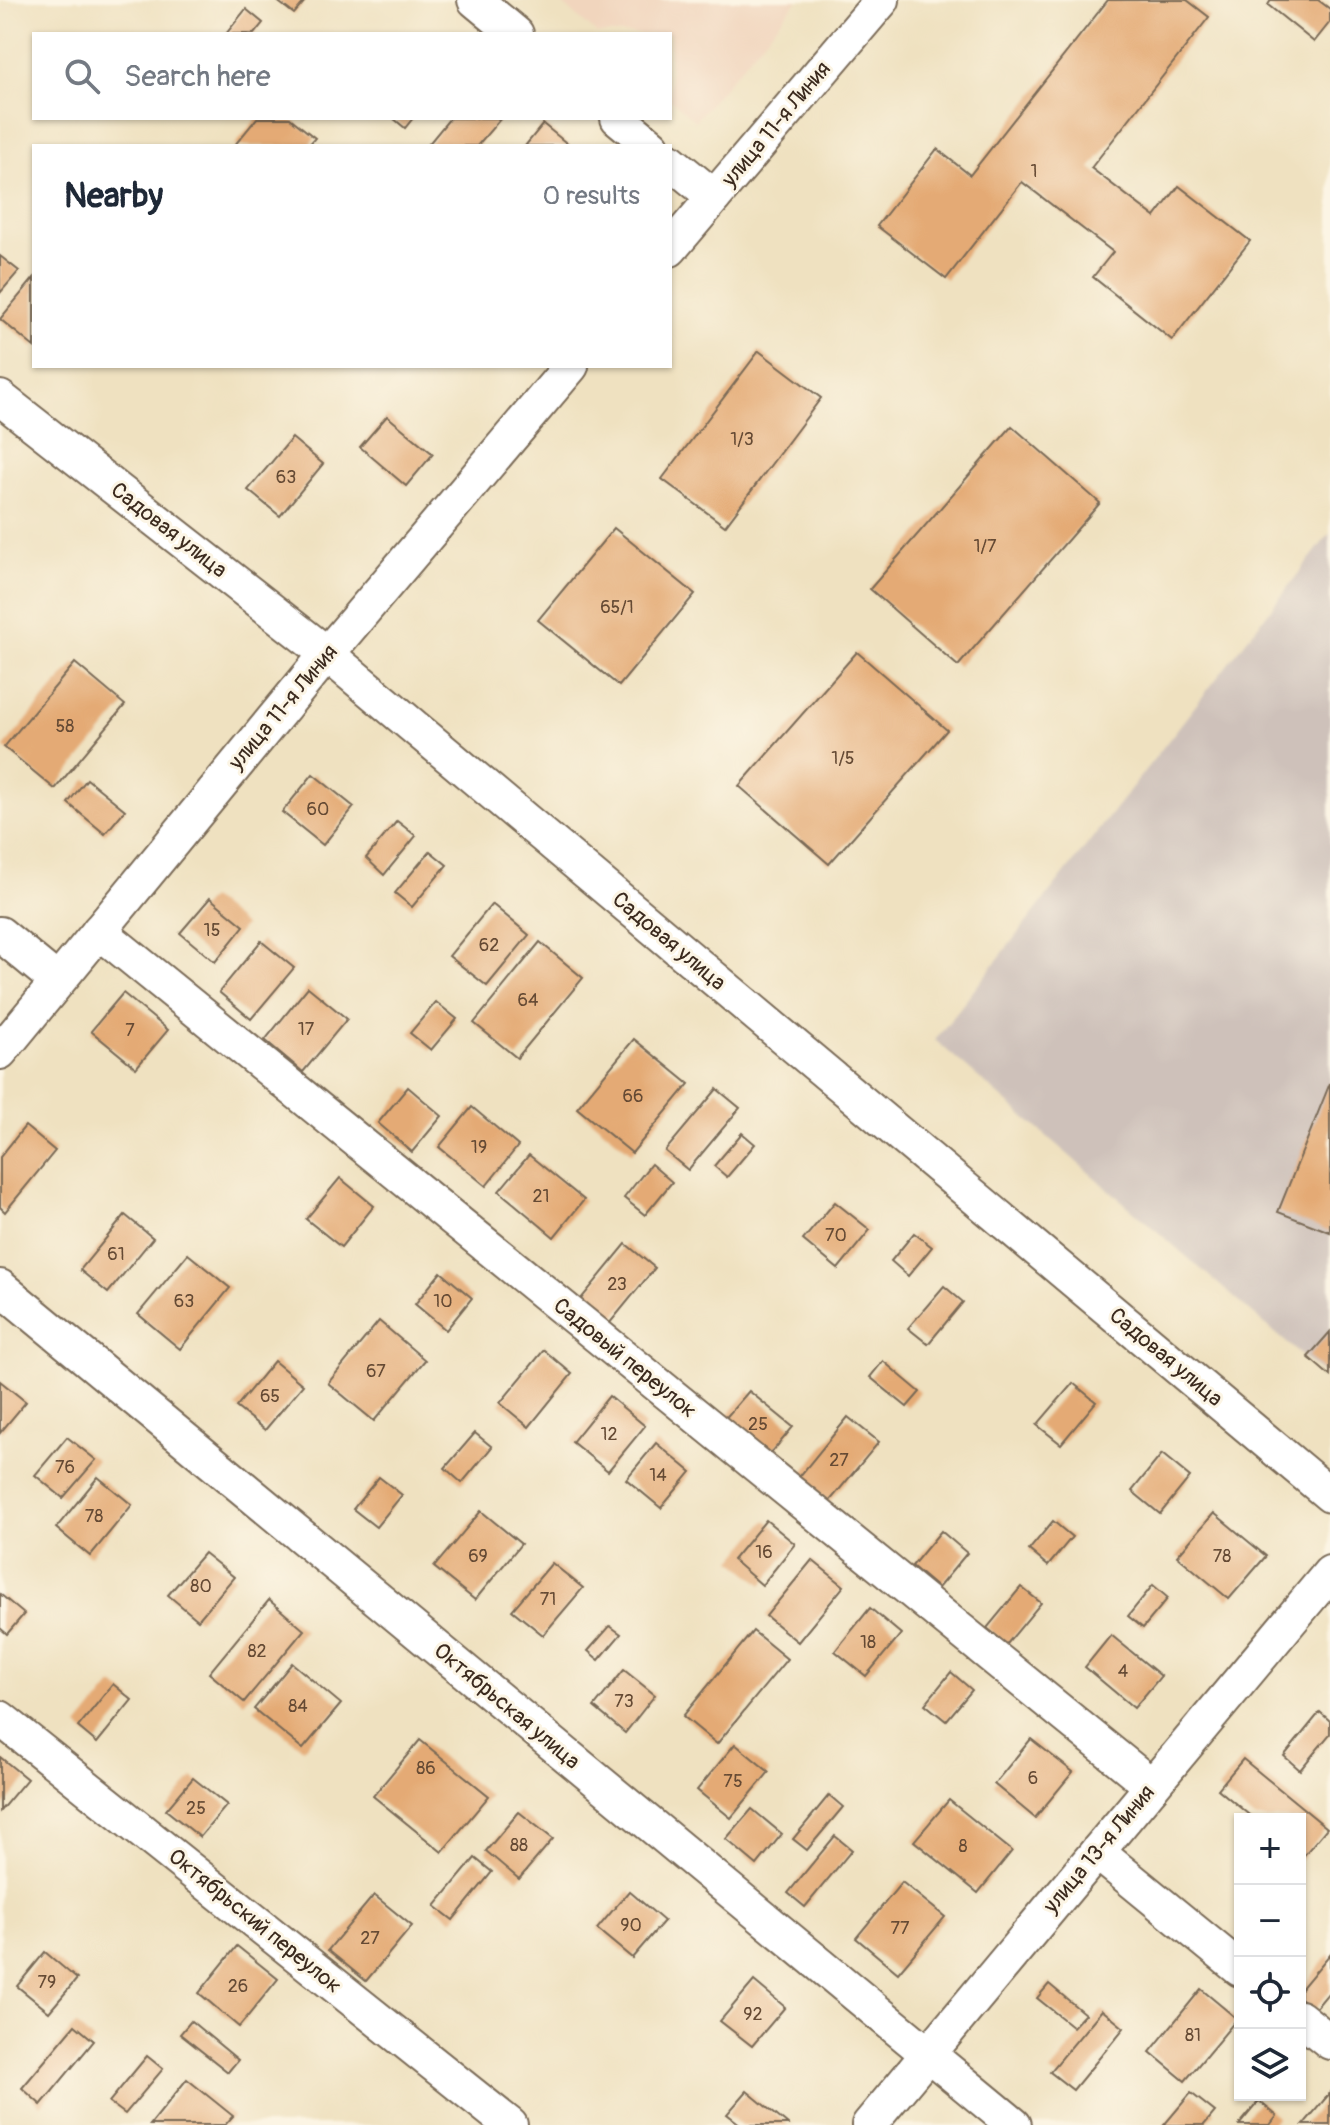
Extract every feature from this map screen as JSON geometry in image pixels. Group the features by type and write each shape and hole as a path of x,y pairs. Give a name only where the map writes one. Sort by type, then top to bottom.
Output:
{"street":[{"path":"475,0 514,32"},
{"name":"улица 11-я Линия","path":"672,247 882,0"},
{"path":"620,120 650,144"},
{"path":"672,163 714,197"},
{"name":"улица 11-я Линия","path":"0,1052 327,654 569,368"},
{"name":"Садовая улица","path":"0,398 327,654 1330,1495"},
{"name":"Садовый переулок","path":"99,931 1152,1786"},
{"path":"0,934 57,981"},
{"name":"Октябрьская улица","path":"0,1287 1014,2125"},
{"name":"улица 13-я Линия","path":"869,2125 1330,1573"},
{"name":"Октябрьский переулок","path":"0,1718 510,2125"},
{"path":"1097,1852 1234,1964"},
{"path":"1306,2023 1330,2042"}],"shaded area":[{"path":"558,0 798,0 695,121 672,101 672,32 595,32"},
{"path":"1330,533 1330,1380 935,1040"}],"building":[{"path":"276,0 306,0 294,14"},
{"path":"1108,0 1187,0 1209,17 1091,168 1155,217 1179,186 1250,241 1172,340 1093,277 1113,252 1022,182 946,279 877,226 937,149 970,175"},
{"path":"1271,0 1318,0 1330,9 1330,22 1314,42 1268,5"},
{"path":"246,9 263,23 256,32 228,32"},
{"path":"255,120 292,120 315,138 310,144 236,144"},
{"path":"395,120 411,120 405,128"},
{"path":"448,120 499,120 479,144 429,144"},
{"path":"543,124 568,144 527,144"},
{"path":"0,256 19,271 0,293"},
{"path":"32,280 32,345 0,319"},
{"path":"759,351 821,398 725,526 662,479"},
{"path":"387,416 433,454 406,486 360,447"},
{"path":"1012,426 1100,503 958,666 870,589"},
{"path":"292,438 323,464 280,516 248,490"},
{"path":"614,528 695,594 619,686 538,620"},
{"path":"857,652 947,730 829,864 739,786"},
{"path":"75,663 125,705 55,789 4,747"},
{"path":"313,774 354,807 323,845 282,812"},
{"path":"87,779 125,810 105,834 68,803"},
{"path":"397,821 416,836 384,875 366,858"},
{"path":"430,851 447,865 412,907 395,893"},
{"path":"210,898 244,926 215,962 180,933"},
{"path":"492,904 529,935 487,986 449,956"},
{"path":"261,941 294,968 251,1019 219,992"},
{"path":"540,942 583,978 517,1058 474,1023"},
{"path":"308,987 347,1019 303,1072 265,1040"},
{"path":"123,993 168,1030 136,1068 91,1031"},
{"path":"436,1002 457,1019 431,1050 410,1033"},
{"path":"634,1039 689,1084 632,1153 577,1108"},
{"path":"1330,1083 1330,1232 1278,1212"},
{"path":"408,1087 442,1116 412,1152 378,1123"},
{"path":"717,1089 740,1108 688,1170 665,1151"},
{"path":"472,1107 518,1146 486,1186 439,1147"},
{"path":"25,1126 55,1151 5,1212 0,1207 0,1157"},
{"path":"742,1133 755,1144 727,1177 714,1166"},
{"path":"529,1155 584,1200 554,1237 499,1191"},
{"path":"651,1164 672,1182 645,1215 624,1198"},
{"path":"340,1178 374,1206 341,1247 306,1219"},
{"path":"835,1202 870,1230 838,1269 803,1240"},
{"path":"125,1215 153,1238 108,1293 80,1270"},
{"path":"914,1233 932,1247 908,1276 891,1261"},
{"path":"626,1244 655,1268 609,1324 580,1300"},
{"path":"188,1254 230,1288 180,1349 138,1314"},
{"path":"441,1272 472,1298 446,1330 415,1304"},
{"path":"944,1286 963,1302 928,1344 908,1328"},
{"path":"379,1321 425,1360 374,1421 328,1383"},
{"path":"1330,1332 1330,1376 1308,1357"},
{"path":"544,1350 572,1374 529,1427 500,1403"},
{"path":"274,1361 303,1385 265,1430 236,1407"},
{"path":"883,1361 920,1392 907,1407 870,1377"},
{"path":"0,1381 26,1402 0,1433"},
{"path":"1073,1383 1096,1402 1061,1444 1037,1425"},
{"path":"749,1391 793,1427 767,1458 723,1421"},
{"path":"609,1396 645,1426 608,1471 572,1442"},
{"path":"848,1417 879,1442 829,1502 799,1477"},
{"path":"475,1433 492,1447 462,1483 445,1468"},
{"path":"67,1437 96,1460 63,1498 35,1475"},
{"path":"656,1443 691,1472 661,1508 626,1479"},
{"path":"1162,1454 1190,1477 1160,1514 1132,1491"},
{"path":"98,1477 132,1505 90,1556 56,1528"},
{"path":"379,1477 402,1495 376,1527 353,1509"},
{"path":"481,1511 521,1544 475,1600 434,1567"},
{"path":"1214,1513 1266,1556 1229,1599 1177,1556"},
{"path":"766,1520 795,1544 762,1585 733,1560"},
{"path":"1053,1521 1072,1537 1048,1566 1029,1550"},
{"path":"941,1531 967,1553 938,1588 912,1566"},
{"path":"204,1553 234,1577 198,1620 168,1595"},
{"path":"812,1560 844,1586 798,1642 766,1616"},
{"path":"552,1563 583,1588 543,1635 512,1610"},
{"path":"1153,1585 1168,1598 1143,1628 1128,1616"},
{"path":"1021,1587 1041,1603 1007,1644 987,1628"},
{"path":"0,1594 24,1614 7,1634 0,1628"},
{"path":"269,1600 304,1630 244,1702 209,1673"},
{"path":"870,1608 901,1634 866,1676 835,1651"},
{"path":"610,1626 621,1634 599,1660 588,1651"},
{"path":"753,1631 787,1659 717,1744 683,1716"},
{"path":"1111,1635 1161,1676 1134,1708 1085,1667"},
{"path":"292,1663 341,1704 303,1749 254,1709"},
{"path":"624,1670 655,1695 625,1733 594,1707"},
{"path":"951,1672 972,1690 946,1721 925,1704"},
{"path":"113,1684 132,1700 97,1743 78,1727"},
{"path":"1320,1712 1330,1721 1330,1734 1300,1770 1284,1756"},
{"path":"1031,1739 1073,1772 1035,1818 994,1784"},
{"path":"420,1740 489,1796 442,1852 373,1796"},
{"path":"735,1744 769,1772 731,1818 697,1790"},
{"path":"0,1757 27,1779 0,1811"},
{"path":"1243,1759 1327,1828 1306,1853 1306,1813 1247,1813 1218,1789"},
{"path":"193,1778 227,1805 200,1837 166,1810"},
{"path":"829,1795 843,1807 807,1850 793,1839"},
{"path":"949,1800 1012,1851 978,1893 914,1841"},
{"path":"752,1809 782,1834 757,1865 726,1839"},
{"path":"519,1812 553,1839 519,1879 486,1851"},
{"path":"835,1836 852,1850 805,1907 788,1893"},
{"path":"475,1858 492,1872 453,1920 435,1906"},
{"path":"902,1882 945,1917 898,1973 856,1938"},
{"path":"629,1891 664,1921 632,1958 597,1929"},
{"path":"374,1895 412,1926 366,1981 328,1950"},
{"path":"237,1946 278,1979 239,2027 199,1993"},
{"path":"45,1952 77,1979 49,2012 17,1986"},
{"path":"1330,1954 1330,1991 1314,2010 1306,2003 1306,1983"},
{"path":"754,1981 785,2007 752,2046 720,2021"},
{"path":"1049,1984 1085,2014 1073,2027 1037,1998"},
{"path":"1201,1989 1234,2016 1234,2023 1185,2081 1150,2052"},
{"path":"1102,2010 1124,2028 1073,2090 1050,2072"},
{"path":"191,2021 238,2060 228,2072 180,2034"},
{"path":"75,2025 94,2041 41,2105 22,2088"},
{"path":"147,2056 163,2069 125,2114 109,2102"},
{"path":"187,2079 233,2116 225,2125 150,2125"},
{"path":"747,2091 788,2125 741,2125 727,2114"},
{"path":"1191,2093 1215,2112 1204,2125 1164,2125"},
{"path":"1330,2093 1330,2125 1303,2125"},
{"path":"1259,2101 1277,2116 1270,2125 1239,2125"}]}
